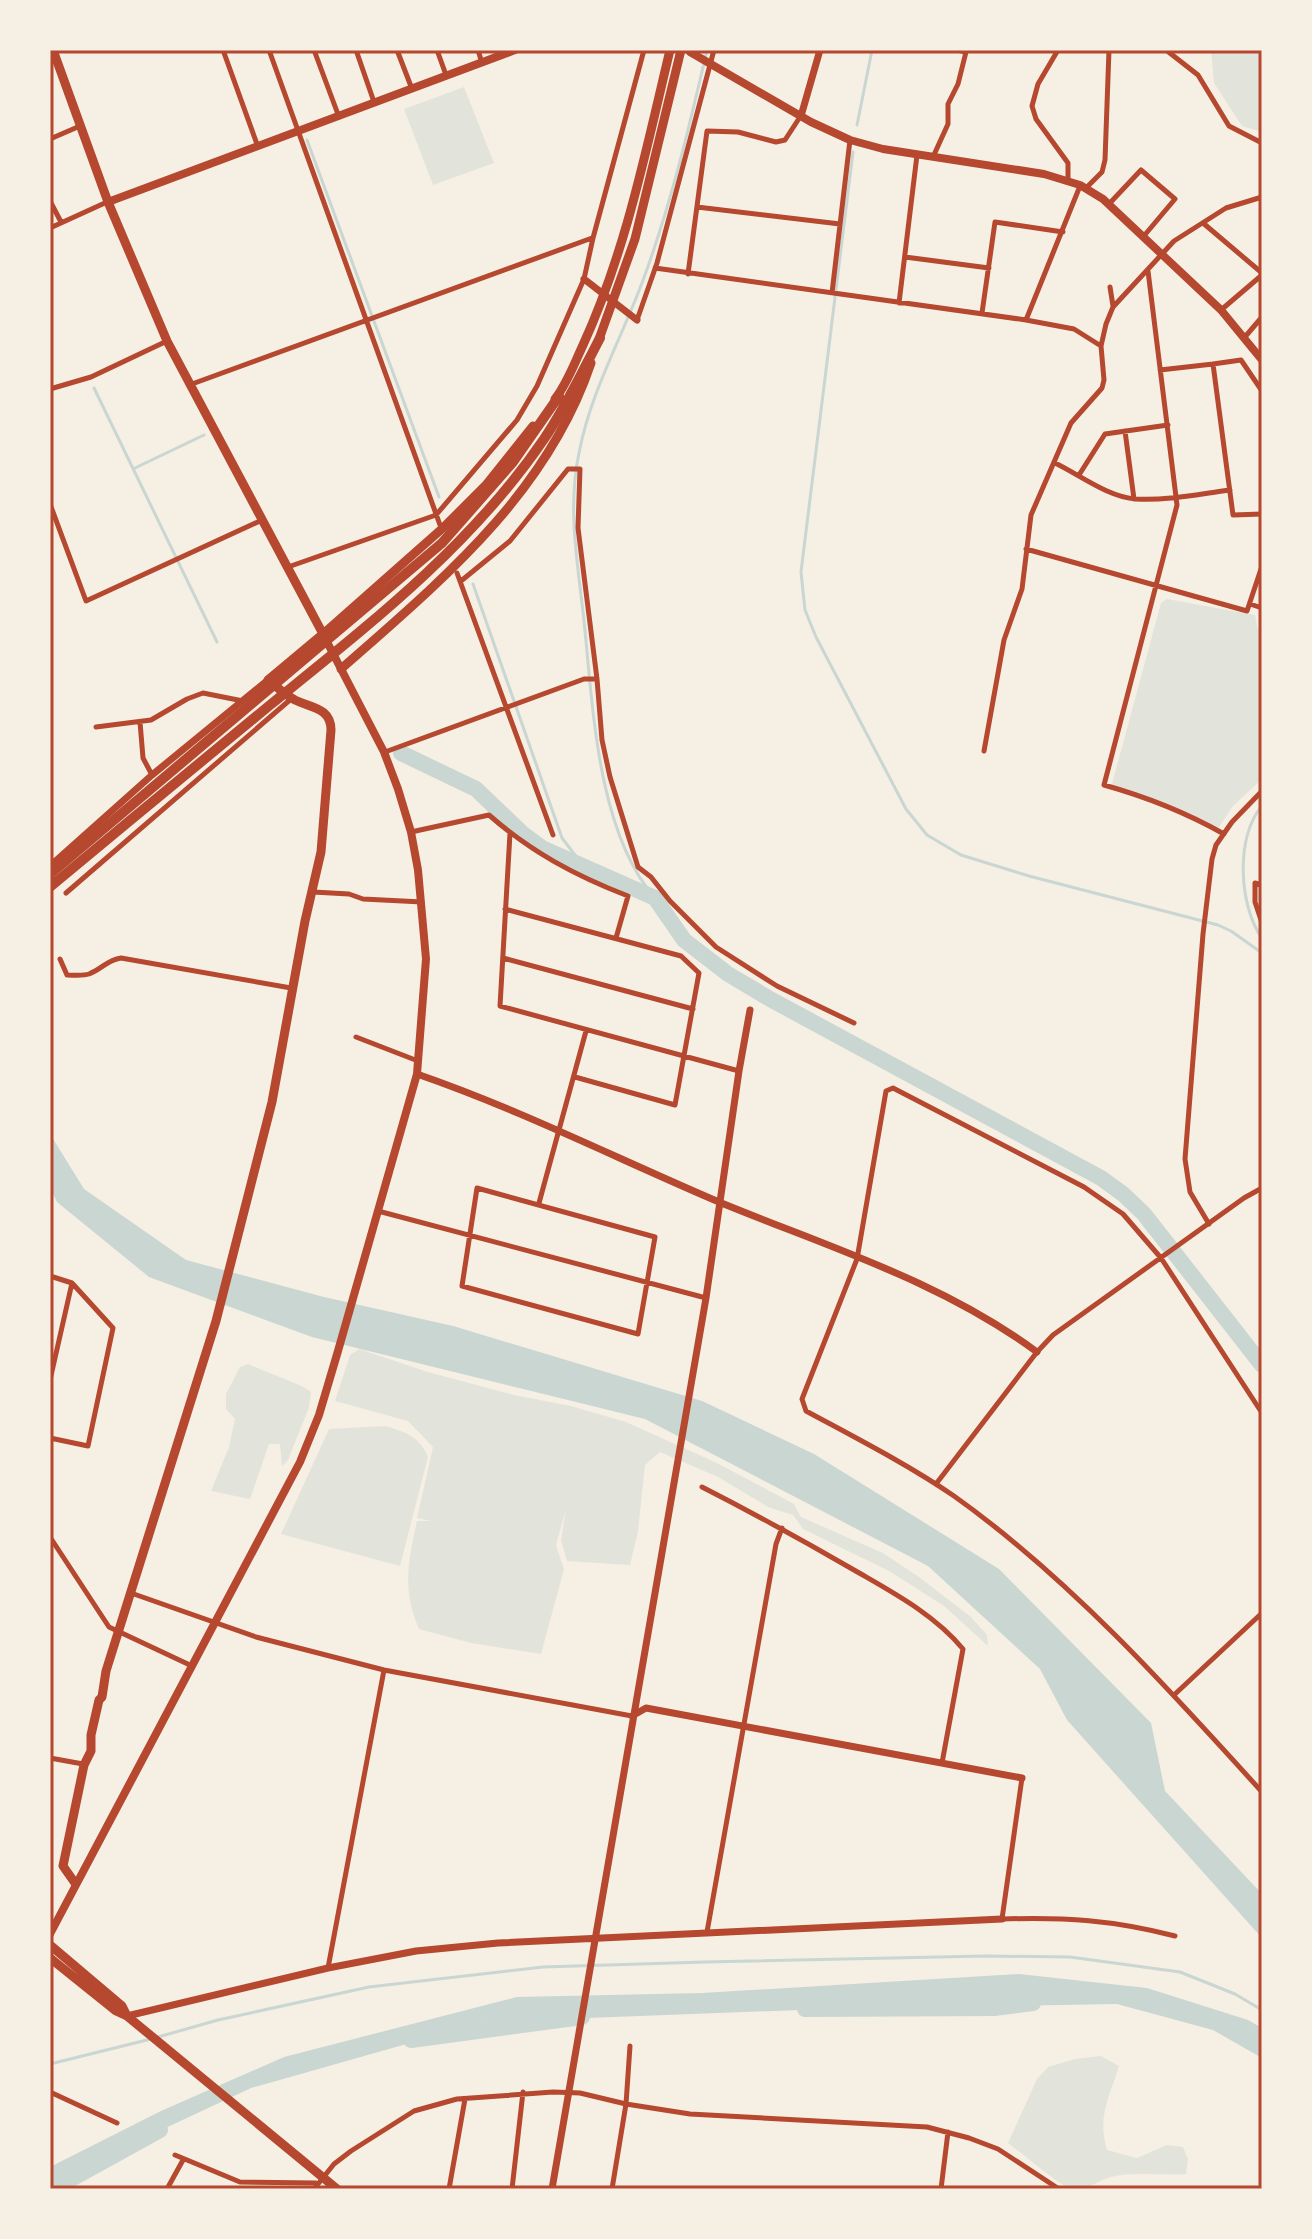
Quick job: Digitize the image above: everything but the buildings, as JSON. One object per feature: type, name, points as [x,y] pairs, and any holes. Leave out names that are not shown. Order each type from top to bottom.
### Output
[{"type":"highway","points":[[50,887],[433,569],[498,499],[559,415],[600,338]]},
{"type":"highway","points":[[50,874],[411,571],[467,517],[513,462],[559,396]]},
{"type":"main road","points":[[50,1934],[300,1462],[319,1415],[417,1074],[426,959],[422,902],[411,832],[384,752],[167,341],[108,202],[53,50]]},
{"type":"main road","points":[[108,202],[515,50]]},
{"type":"main road","points":[[341,669],[476,547],[525,488],[578,399],[606,322],[670,50]]},
{"type":"main road","points":[[75,1883],[63,1866],[84,1765],[91,1751],[91,1735],[117,1632],[216,1321],[237,1244],[272,1102],[323,831],[331,723],[325,712],[291,699],[268,680],[444,527],[486,485],[559,396],[635,239],[685,51],[850,140],[917,155],[1044,174],[1083,187],[1109,204],[1221,310],[1262,360]]},
{"type":"main road","points":[[50,1945],[122,2006],[127,2016]]},
{"type":"main road","points":[[50,1958],[116,2011],[127,2016],[251,2118],[318,2183],[337,2189]]},
{"type":"street","points":[[223,50],[258,147]]},
{"type":"street","points":[[269,50],[440,525]]},
{"type":"street","points":[[314,50],[339,117]]},
{"type":"street","points":[[356,50],[374,103]]},
{"type":"street","points":[[397,50],[412,89]]},
{"type":"street","points":[[437,50],[447,77]]},
{"type":"street","points":[[478,50],[482,63]]},
{"type":"street","points":[[288,567],[436,515],[528,403],[584,279],[644,50]]},
{"type":"street","points":[[584,279],[637,320],[655,268],[714,50]]},
{"type":"street","points":[[688,274],[707,131],[738,132],[776,142],[785,140],[801,116],[820,50]]},
{"type":"street","points":[[933,157],[948,124],[948,104],[958,84],[966,52],[957,50]]},
{"type":"street","points":[[1058,50],[1038,84],[1032,106],[1036,119],[1068,163],[1068,181]]},
{"type":"street","points":[[1026,320],[1083,187],[1102,172],[1109,50]]},
{"type":"street","points":[[1166,50],[1198,75],[1229,126],[1262,143]]},
{"type":"street","points":[[50,139],[80,126]]},
{"type":"street","points":[[832,293],[850,140]]},
{"type":"street","points":[[899,303],[917,155]]},
{"type":"street","points":[[1109,204],[1141,170],[1175,199],[1143,237]]},
{"type":"street","points":[[984,751],[1004,640],[1022,589],[1031,515],[1071,423],[1102,388],[1101,346],[1113,307],[1174,241],[1226,208],[1262,197]]},
{"type":"street","points":[[50,201],[61,222]]},
{"type":"street","points":[[50,228],[108,202]]},
{"type":"street","points":[[697,207],[840,224]]},
{"type":"street","points":[[982,313],[995,222],[1063,232]]},
{"type":"street","points":[[1203,223],[1262,274],[1221,310]]},
{"type":"street","points":[[189,384],[194,385],[593,238]]},
{"type":"street","points":[[905,257],[989,268]]},
{"type":"street","points":[[655,268],[1026,320],[1074,329],[1101,346]]},
{"type":"street","points":[[1148,270],[1177,497],[1104,785],[1151,798],[1224,834]]},
{"type":"street","points":[[1110,287],[1113,307]]},
{"type":"street","points":[[1243,339],[1262,317]]},
{"type":"street","points":[[50,389],[91,377],[167,341]]},
{"type":"street","points":[[1160,370],[1241,360],[1262,391]]},
{"type":"street","points":[[1213,364],[1233,515],[1262,514]]},
{"type":"street","points":[[1079,475],[1105,434],[1168,425]]},
{"type":"street","points":[[1125,431],[1134,499]]},
{"type":"street","points":[[1055,463],[1112,492],[1134,499],[1230,490]]},
{"type":"street","points":[[461,581],[510,541],[568,469],[580,469],[578,528],[602,740],[638,867],[716,947],[777,986],[854,1023]]},
{"type":"street","points":[[50,504],[86,601],[263,519]]},
{"type":"street","points":[[1026,549],[1247,611],[1262,566]]},
{"type":"street","points":[[457,573],[553,835]]},
{"type":"street","points":[[1250,604],[1262,608]]},
{"type":"street","points":[[384,752],[584,679],[597,679]]},
{"type":"street","points":[[50,866],[152,775],[268,680]]},
{"type":"street","points":[[96,727],[151,720],[203,693],[243,701]]},
{"type":"street","points":[[66,893],[291,699]]},
{"type":"street","points":[[140,722],[143,758],[152,775]]},
{"type":"street","points":[[1209,1224],[1194,1202],[1186,1171],[1203,929],[1212,859],[1232,822],[1262,791]]},
{"type":"street","points":[[411,832],[489,815],[549,860],[628,896],[616,938]]},
{"type":"street","points":[[510,833],[500,1006],[739,1071]]},
{"type":"street","points":[[1262,885],[1255,883],[1255,902],[1262,923]]},
{"type":"street","points":[[312,892],[422,902]]},
{"type":"street","points":[[505,909],[681,956],[699,973],[675,1105],[575,1077]]},
{"type":"street","points":[[60,959],[67,975],[85,975],[110,960],[121,958],[292,988]]},
{"type":"street","points":[[503,958],[693,1009]]},
{"type":"street","points":[[552,2189],[706,1298],[750,1010]]},
{"type":"street","points":[[539,1203],[586,1031]]},
{"type":"street","points":[[356,1037],[419,1062]]},
{"type":"street","points":[[417,1074],[561,1131],[719,1202],[857,1256],[961,1303],[1037,1352]]},
{"type":"street","points":[[1262,1413],[1161,1258],[1123,1214],[1105,1200],[893,1088],[886,1091],[857,1256],[802,1399],[806,1411],[936,1484],[996,1529],[1053,1578],[1174,1695],[1262,1792]]},
{"type":"street","points":[[477,1188],[539,1203],[655,1237],[638,1334],[462,1286],[477,1188]]},
{"type":"street","points":[[936,1484],[1037,1352],[1076,1316],[1262,1188]]},
{"type":"street","points":[[377,1211],[706,1298]]},
{"type":"street","points":[[50,1276],[72,1283],[113,1328],[88,1446],[50,1438]]},
{"type":"street","points":[[50,1380],[72,1283]]},
{"type":"street","points":[[702,1487],[782,1528],[907,1601],[952,1636],[963,1649],[942,1763]]},
{"type":"street","points":[[707,1932],[776,1544],[782,1528]]},
{"type":"street","points":[[50,1537],[109,1627],[192,1666]]},
{"type":"street","points":[[130,1592],[256,1637],[384,1670],[632,1716],[646,1708],[1022,1778],[1002,1919]]},
{"type":"street","points":[[1174,1695],[1262,1613]]},
{"type":"street","points":[[328,1968],[384,1670]]},
{"type":"street","points":[[50,1758],[84,1765]]},
{"type":"street","points":[[127,2016],[328,1968],[416,1951],[498,1943],[1002,1919],[1084,1918],[1175,1936]]},
{"type":"street","points":[[612,2189],[626,2104],[630,2046]]},
{"type":"street","points":[[50,2092],[117,2123]]},
{"type":"street","points":[[512,2189],[523,2092]]},
{"type":"street","points":[[175,2155],[240,2182],[318,2183],[351,2151],[414,2111],[465,2099],[523,2092],[580,2093],[690,2114],[903,2124],[948,2132],[998,2149],[1059,2189]]},
{"type":"street","points":[[449,2189],[465,2099]]},
{"type":"street","points":[[941,2189],[948,2132]]},
{"type":"street","points":[[167,2189],[183,2160]]},
{"type":"shaded area","points":[[1211,50],[1262,50],[1262,132],[1242,126],[1214,83]]},
{"type":"shaded area","points":[[464,87],[494,163],[433,185],[404,109]]},
{"type":"shaded area","points":[[1167,599],[1255,615],[1258,630],[1262,632],[1262,779],[1233,806],[1217,830],[1158,804],[1114,790],[1112,784],[1161,603]]},
{"type":"shaded area","points":[[50,1134],[84,1189],[186,1260],[324,1297],[453,1326],[702,1401],[814,1454],[999,1569],[1151,1723],[1165,1791],[1262,1894],[1262,1938],[1067,1720],[1040,1669],[928,1566],[645,1419],[312,1337],[149,1277],[57,1202],[50,1187]]},
{"type":"shaded area","points":[[359,1349],[428,1372],[626,1422],[717,1463],[794,1504],[801,1517],[883,1553],[919,1577],[971,1617],[987,1635],[988,1646],[944,1606],[889,1571],[803,1529],[793,1515],[768,1507],[718,1477],[660,1452],[645,1465],[638,1531],[630,1565],[567,1561],[561,1540],[566,1509],[556,1545],[564,1569],[541,1654],[471,1643],[419,1629],[410,1601],[409,1563],[417,1521],[431,1521],[417,1518],[433,1447],[408,1421],[335,1401],[350,1355]]},
{"type":"shaded area","points":[[248,1364],[311,1392],[309,1407],[288,1460],[282,1466],[280,1444],[269,1444],[250,1499],[211,1491],[229,1447],[235,1419],[226,1409],[226,1394],[240,1367]]},
{"type":"shaded area","points":[[386,1426],[412,1436],[428,1457],[400,1566],[281,1534],[329,1429]]},
{"type":"shaded area","points":[[1019,1974],[1147,1988],[1248,2020],[1262,2028],[1262,2058],[1213,2030],[1117,2004],[825,2009],[484,2022],[251,2088],[50,2182],[50,2167],[161,2111],[284,2057],[517,1997],[702,1993]]},
{"type":"shaded area","points":[[1101,2056],[1119,2066],[1104,2117],[1107,2150],[1137,2158],[1167,2145],[1183,2147],[1188,2159],[1186,2174],[1120,2175],[1074,2189],[1056,2180],[1008,2143],[1037,2079],[1048,2067]]},
{"type":"waterway","points":[[655,898],[636,871],[621,839],[601,767],[577,558],[574,495],[584,431],[661,226],[707,50]]},
{"type":"waterway","points":[[857,125],[872,50]]},
{"type":"waterway","points":[[307,140],[439,497]]},
{"type":"waterway","points":[[853,152],[801,572],[805,610],[816,637],[906,809],[927,835],[961,855],[1218,925],[1262,953]]},
{"type":"waterway","points":[[94,388],[217,642]]},
{"type":"waterway","points":[[135,468],[204,435]]},
{"type":"waterway","points":[[473,584],[562,838],[585,868]]},
{"type":"waterway","points":[[401,753],[476,789],[542,848],[655,898],[684,940],[728,974],[1101,1178],[1144,1214],[1262,1365]]},
{"type":"waterway","points":[[1262,806],[1247,835],[1243,872],[1248,909],[1262,938]]},
{"type":"waterway","points":[[158,2037],[218,2020],[369,1987],[543,1967],[705,1962],[1070,1957],[1180,1972],[1235,1994],[1262,2010]]},
{"type":"waterway","points":[[805,2009],[994,2008],[1033,2003]]},
{"type":"waterway","points":[[411,2040],[582,2017]]},
{"type":"waterway","points":[[50,2064],[151,2039]]},
{"type":"waterway","points":[[53,2189],[160,2130]]}]
